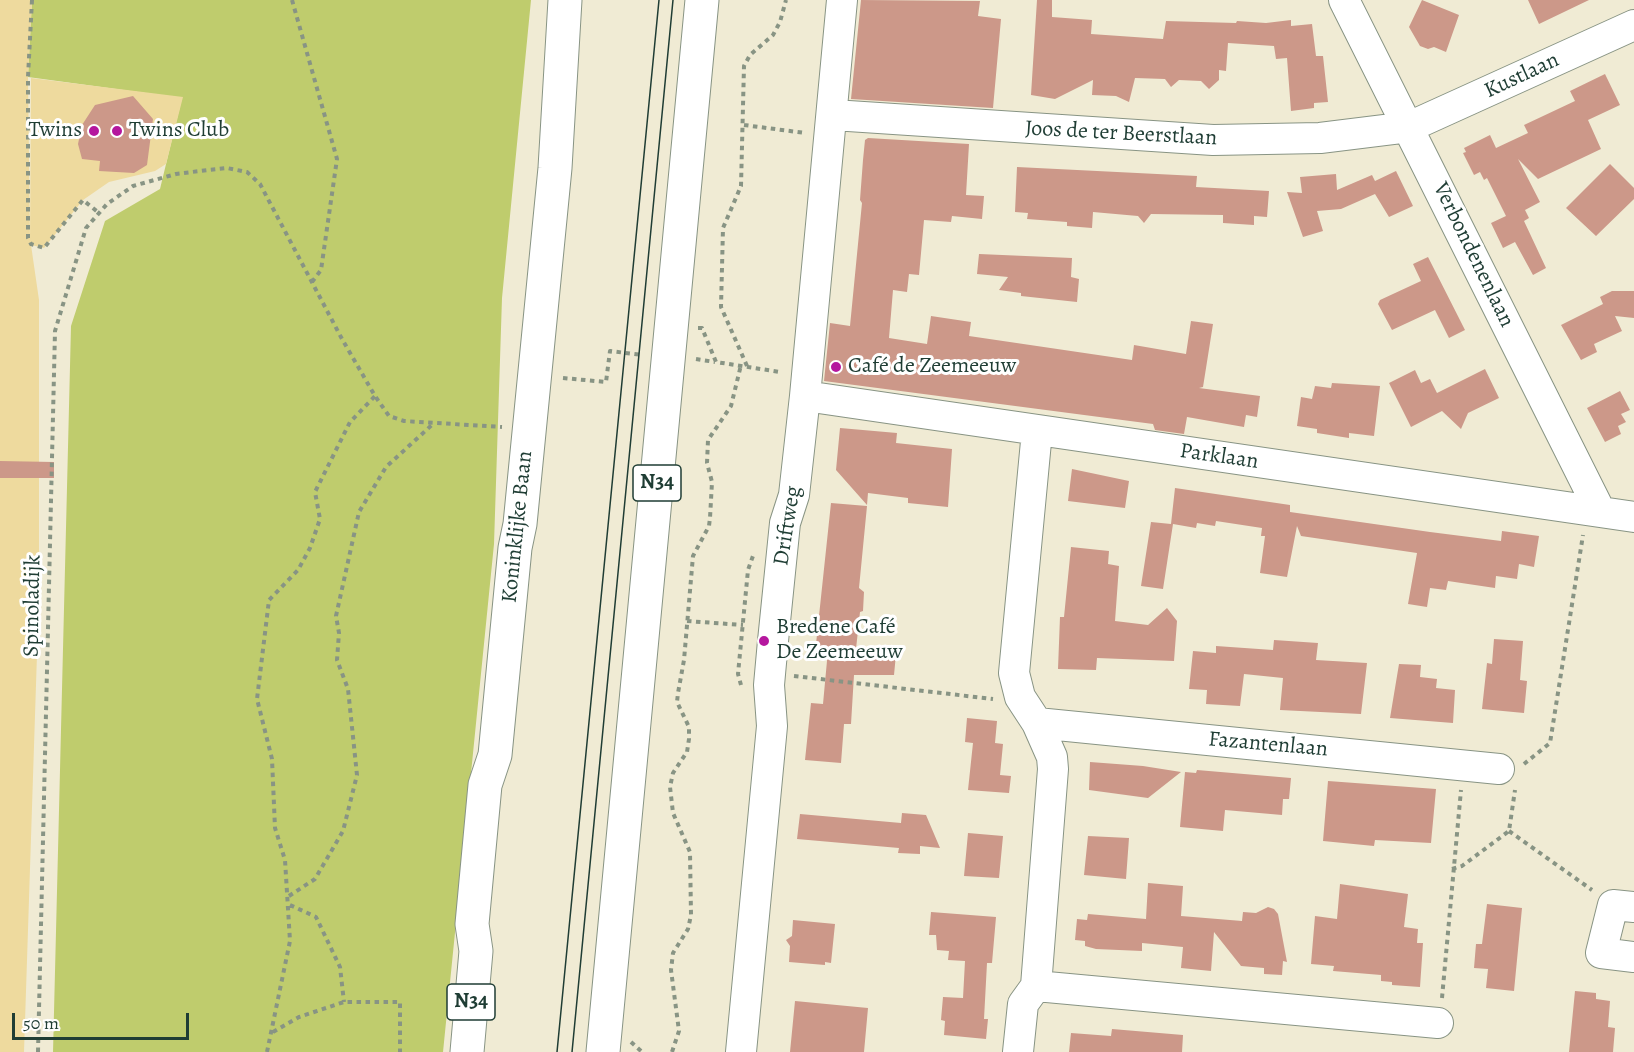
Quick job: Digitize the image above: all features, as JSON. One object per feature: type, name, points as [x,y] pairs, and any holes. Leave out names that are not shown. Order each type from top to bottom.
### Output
[{"type":"main road","name":"Koninklijke Baan","points":[[467,1052],[476,951],[472,924],[485,785],[495,755],[555,168],[565,0]]},
{"type":"main road","name":"N34","points":[[603,1052],[702,0]]},
{"type":"street","name":"Driftweg","points":[[741,1052],[772,726],[770,674],[785,523],[794,495],[805,396],[842,0]]},
{"type":"street","name":"Verbondenenlaan","points":[[1344,0],[1409,127],[1594,510]]},
{"type":"street","name":"Kustlaan","points":[[1409,127],[1634,25]]},
{"type":"street","name":"Joos de ter Beerstlaan","points":[[833,115],[1213,140],[1320,138],[1409,127]]},
{"type":"street","name":"Parklaan","points":[[805,396],[1634,517]]},
{"type":"street","points":[[1018,1052],[1023,1004],[1036,986],[1053,769],[1052,757],[1037,723],[1020,697],[1014,673],[1037,431]]},
{"type":"street","name":"Fazantenlaan","points":[[1037,723],[1463,763],[1511,774]]},
{"type":"street","points":[[1623,906],[1601,953],[1634,957]]},
{"type":"street","points":[[1036,986],[1438,1023]]},
{"type":"path","points":[[33,0],[28,89],[28,238],[31,244],[44,248],[84,200],[99,213]]},
{"type":"path","points":[[292,0],[337,159],[321,270],[312,282],[375,396],[389,416],[404,422],[504,427]]},
{"type":"path","points":[[748,366],[721,308],[723,228],[741,186],[744,66],[750,55],[773,35],[780,22],[786,0]]},
{"type":"path","points":[[744,125],[805,133]]},
{"type":"path","name":"Spinoladijk","points":[[38,1052],[55,331],[86,228],[99,213],[133,186],[176,174],[208,170],[227,168],[247,172],[260,184],[312,282]]},
{"type":"path","points":[[671,325],[702,328],[716,362],[782,373]]},
{"type":"path","points":[[534,375],[606,382],[610,351],[646,355]]},
{"type":"path","points":[[672,1052],[679,1031],[671,970],[673,953],[688,929],[691,915],[690,852],[673,813],[670,787],[673,773],[687,752],[689,739],[689,727],[677,702],[693,556],[709,526],[710,518],[712,482],[707,463],[708,441],[731,406],[741,365]]},
{"type":"path","points":[[267,1052],[273,1033],[279,985],[290,941],[290,905],[285,860],[275,828],[272,759],[257,699],[269,600],[298,570],[310,548],[320,519],[315,492],[350,422],[375,396]]},
{"type":"path","points":[[289,896],[315,879],[343,831],[357,775],[348,689],[338,660],[339,633],[336,616],[359,512],[386,467],[435,423]]},
{"type":"path","points":[[1509,831],[1511,774],[1550,743],[1594,510]]},
{"type":"path","points":[[687,621],[743,625]]},
{"type":"path","points":[[770,674],[1004,700],[1020,697]]},
{"type":"path","points":[[1438,1023],[1463,763]]},
{"type":"path","points":[[1452,869],[1462,866],[1509,831]]},
{"type":"path","points":[[1509,831],[1623,906]]},
{"type":"path","points":[[290,905],[316,918],[340,967],[344,1002]]},
{"type":"path","points":[[273,1033],[298,1017],[344,1002],[400,1002],[400,1052]]},
{"type":"green space","points":[[32,0],[531,0],[502,298],[494,544],[443,1052],[53,1052],[71,326],[105,221],[160,189],[182,98],[28,77]]},
{"type":"sand","points":[[0,0],[32,0],[28,77],[30,242],[31,78],[183,97],[166,164],[155,171],[109,182],[83,200],[44,248],[31,245],[39,300],[39,593],[24,1052],[0,1052]]},
{"type":"building","points":[[861,0],[980,1],[978,16],[1001,19],[993,108],[851,99]]},
{"type":"building","points":[[1037,0],[1052,0],[1052,17],[1092,20],[1091,34],[1163,39],[1166,21],[1266,23],[1291,20],[1291,26],[1312,24],[1316,56],[1323,56],[1328,102],[1314,103],[1314,108],[1291,111],[1287,58],[1276,59],[1274,46],[1228,43],[1226,71],[1219,70],[1219,80],[1209,89],[1201,81],[1179,80],[1171,87],[1165,79],[1135,78],[1129,102],[1116,96],[1092,95],[1093,80],[1055,99],[1031,95]]},
{"type":"building","points":[[1422,0],[1459,15],[1446,52],[1434,47],[1428,49],[1420,46],[1409,27]]},
{"type":"building","points":[[1528,0],[1589,0],[1539,24]]},
{"type":"building","points":[[1605,74],[1620,105],[1588,120],[1601,149],[1538,179],[1518,159],[1540,202],[1525,210],[1529,218],[1524,221],[1546,268],[1533,275],[1515,242],[1503,248],[1491,223],[1506,216],[1487,178],[1484,180],[1480,172],[1474,175],[1463,153],[1466,152],[1464,148],[1490,135],[1496,148],[1528,133],[1524,125],[1575,101],[1570,91]]},
{"type":"building","name":"Twins Club","points":[[133,96],[153,119],[147,165],[134,173],[99,171],[100,161],[82,159],[78,144],[82,125],[95,105]]},
{"type":"building","points":[[868,138],[969,144],[966,195],[984,196],[982,219],[952,216],[951,222],[924,220],[919,275],[909,274],[907,292],[893,290],[889,338],[927,344],[931,316],[971,322],[969,336],[1132,360],[1134,345],[1186,354],[1191,321],[1213,324],[1203,387],[1199,388],[1260,396],[1257,417],[1246,415],[1244,427],[1187,417],[1184,434],[1155,430],[1153,424],[824,381],[830,323],[850,326],[862,203],[860,200],[863,160],[865,140]]},
{"type":"building","points":[[1610,164],[1634,188],[1634,199],[1596,236],[1566,208]]},
{"type":"building","points":[[1017,167],[1197,176],[1196,187],[1269,191],[1267,217],[1254,216],[1254,225],[1223,223],[1223,215],[1151,214],[1144,223],[1138,216],[1093,212],[1092,228],[1067,226],[1067,222],[1027,219],[1028,213],[1015,212]]},
{"type":"building","points":[[1396,171],[1413,206],[1389,217],[1375,194],[1341,209],[1317,211],[1323,231],[1303,237],[1287,192],[1302,193],[1300,177],[1336,174],[1337,190],[1372,175],[1375,181]]},
{"type":"building","points":[[979,254],[1072,258],[1071,277],[1079,279],[1077,302],[1021,296],[1021,293],[999,290],[1008,277],[977,274]]},
{"type":"building","points":[[1428,257],[1465,330],[1449,338],[1435,310],[1392,330],[1378,304],[1380,300],[1421,281],[1413,264]]},
{"type":"building","points":[[1612,291],[1634,291],[1634,318],[1615,316],[1622,331],[1594,344],[1597,352],[1581,360],[1561,325],[1603,304],[1600,297]]},
{"type":"building","points":[[1485,369],[1499,398],[1468,413],[1461,429],[1442,411],[1411,427],[1389,383],[1415,370],[1421,383],[1430,379],[1437,393]]},
{"type":"building","points":[[1332,383],[1380,386],[1374,436],[1349,433],[1349,438],[1317,433],[1317,429],[1297,426],[1301,397],[1312,399],[1315,386],[1331,388]]},
{"type":"building","points":[[1620,391],[1630,410],[1621,414],[1626,422],[1618,426],[1621,434],[1605,442],[1587,408]]},
{"type":"building","points":[[840,428],[897,433],[896,443],[952,449],[948,507],[908,503],[908,498],[868,493],[867,505],[836,470]]},
{"type":"building","points":[[0,461],[54,462],[54,478],[0,478]]},
{"type":"building","points":[[1072,469],[1129,481],[1125,508],[1068,501]]},
{"type":"building","points":[[1175,488],[1290,505],[1290,512],[1430,532],[1501,541],[1502,531],[1539,536],[1534,567],[1519,564],[1517,579],[1496,576],[1495,588],[1448,581],[1446,590],[1430,588],[1427,607],[1408,604],[1417,553],[1301,536],[1297,526],[1287,577],[1260,573],[1265,536],[1261,536],[1262,528],[1216,521],[1215,526],[1197,523],[1196,528],[1173,524],[1163,589],[1141,586],[1151,522],[1171,524]]},
{"type":"building","points":[[831,503],[867,506],[859,588],[864,592],[863,611],[860,612],[856,649],[896,654],[894,675],[854,675],[851,724],[844,724],[841,763],[805,760],[811,703],[823,704],[828,650],[818,649],[816,644]]},
{"type":"building","points":[[1071,547],[1109,551],[1108,564],[1119,566],[1115,621],[1148,625],[1167,608],[1177,621],[1174,661],[1097,658],[1096,670],[1058,669],[1060,617],[1064,617]]},
{"type":"building","points":[[1494,639],[1523,641],[1520,680],[1527,681],[1524,713],[1482,709],[1487,663],[1492,664]]},
{"type":"building","points":[[1274,640],[1318,643],[1316,660],[1367,663],[1361,714],[1280,710],[1283,678],[1244,674],[1240,706],[1206,704],[1207,690],[1189,689],[1193,651],[1216,653],[1216,646],[1273,650]]},
{"type":"building","points":[[1399,664],[1421,665],[1420,677],[1437,679],[1436,688],[1455,690],[1453,723],[1390,718]]},
{"type":"building","points":[[967,718],[997,721],[995,743],[1003,744],[1000,775],[1011,776],[1009,793],[968,790],[973,743],[965,742]]},
{"type":"building","points":[[1090,762],[1143,766],[1181,772],[1148,798],[1089,790]]},
{"type":"building","points":[[1197,770],[1291,778],[1289,799],[1283,799],[1282,815],[1225,810],[1223,831],[1180,827],[1185,772],[1196,773]]},
{"type":"building","points":[[1328,781],[1436,789],[1431,843],[1375,840],[1374,846],[1323,841]]},
{"type":"building","points":[[902,813],[926,815],[940,848],[920,846],[920,854],[898,853],[899,848],[797,839],[800,814],[901,823]]},
{"type":"building","points":[[968,833],[1003,836],[999,878],[964,876]]},
{"type":"building","points":[[1088,836],[1129,838],[1126,879],[1084,875]]},
{"type":"building","points":[[1148,883],[1183,886],[1181,916],[1242,921],[1243,912],[1256,913],[1268,907],[1274,909],[1278,914],[1287,962],[1283,961],[1282,975],[1264,974],[1264,968],[1241,966],[1214,932],[1211,971],[1181,968],[1183,947],[1142,943],[1142,951],[1096,949],[1085,946],[1085,941],[1075,940],[1077,919],[1087,920],[1088,914],[1146,919]]},
{"type":"building","points":[[1340,884],[1408,894],[1404,927],[1418,929],[1417,943],[1423,943],[1420,987],[1392,985],[1392,982],[1381,981],[1381,975],[1333,971],[1334,966],[1311,964],[1315,916],[1337,919]]},
{"type":"building","points":[[1487,904],[1522,908],[1514,991],[1486,988],[1488,969],[1474,968],[1476,944],[1482,944]]},
{"type":"building","points":[[931,912],[996,917],[992,963],[987,963],[984,1019],[988,1019],[986,1039],[944,1035],[945,1021],[941,1020],[943,997],[963,998],[965,961],[948,960],[949,951],[937,950],[936,935],[929,935]]},
{"type":"building","points":[[793,920],[835,924],[831,963],[825,962],[825,965],[789,962],[790,946],[786,940],[792,936]]},
{"type":"building","points":[[1575,991],[1596,993],[1596,999],[1610,1001],[1608,1027],[1615,1028],[1613,1052],[1569,1052]]},
{"type":"building","points":[[795,1001],[868,1008],[864,1052],[790,1052]]},
{"type":"building","points":[[1112,1029],[1183,1035],[1182,1052],[1069,1052],[1071,1033],[1111,1036]]},
{"type":"tram line","points":[[557,1052],[659,0]]},
{"type":"tram line","points":[[572,1052],[673,0]]},
{"type":"place","name":"Twins","points":[[94,131]]},
{"type":"place","name":"Twins Club","points":[[117,131]]},
{"type":"place","name":"Café de Zeemeeuw","points":[[836,367]]},
{"type":"place","name":"Bredene Café De Zeemeeuw","points":[[764,641]]}]
